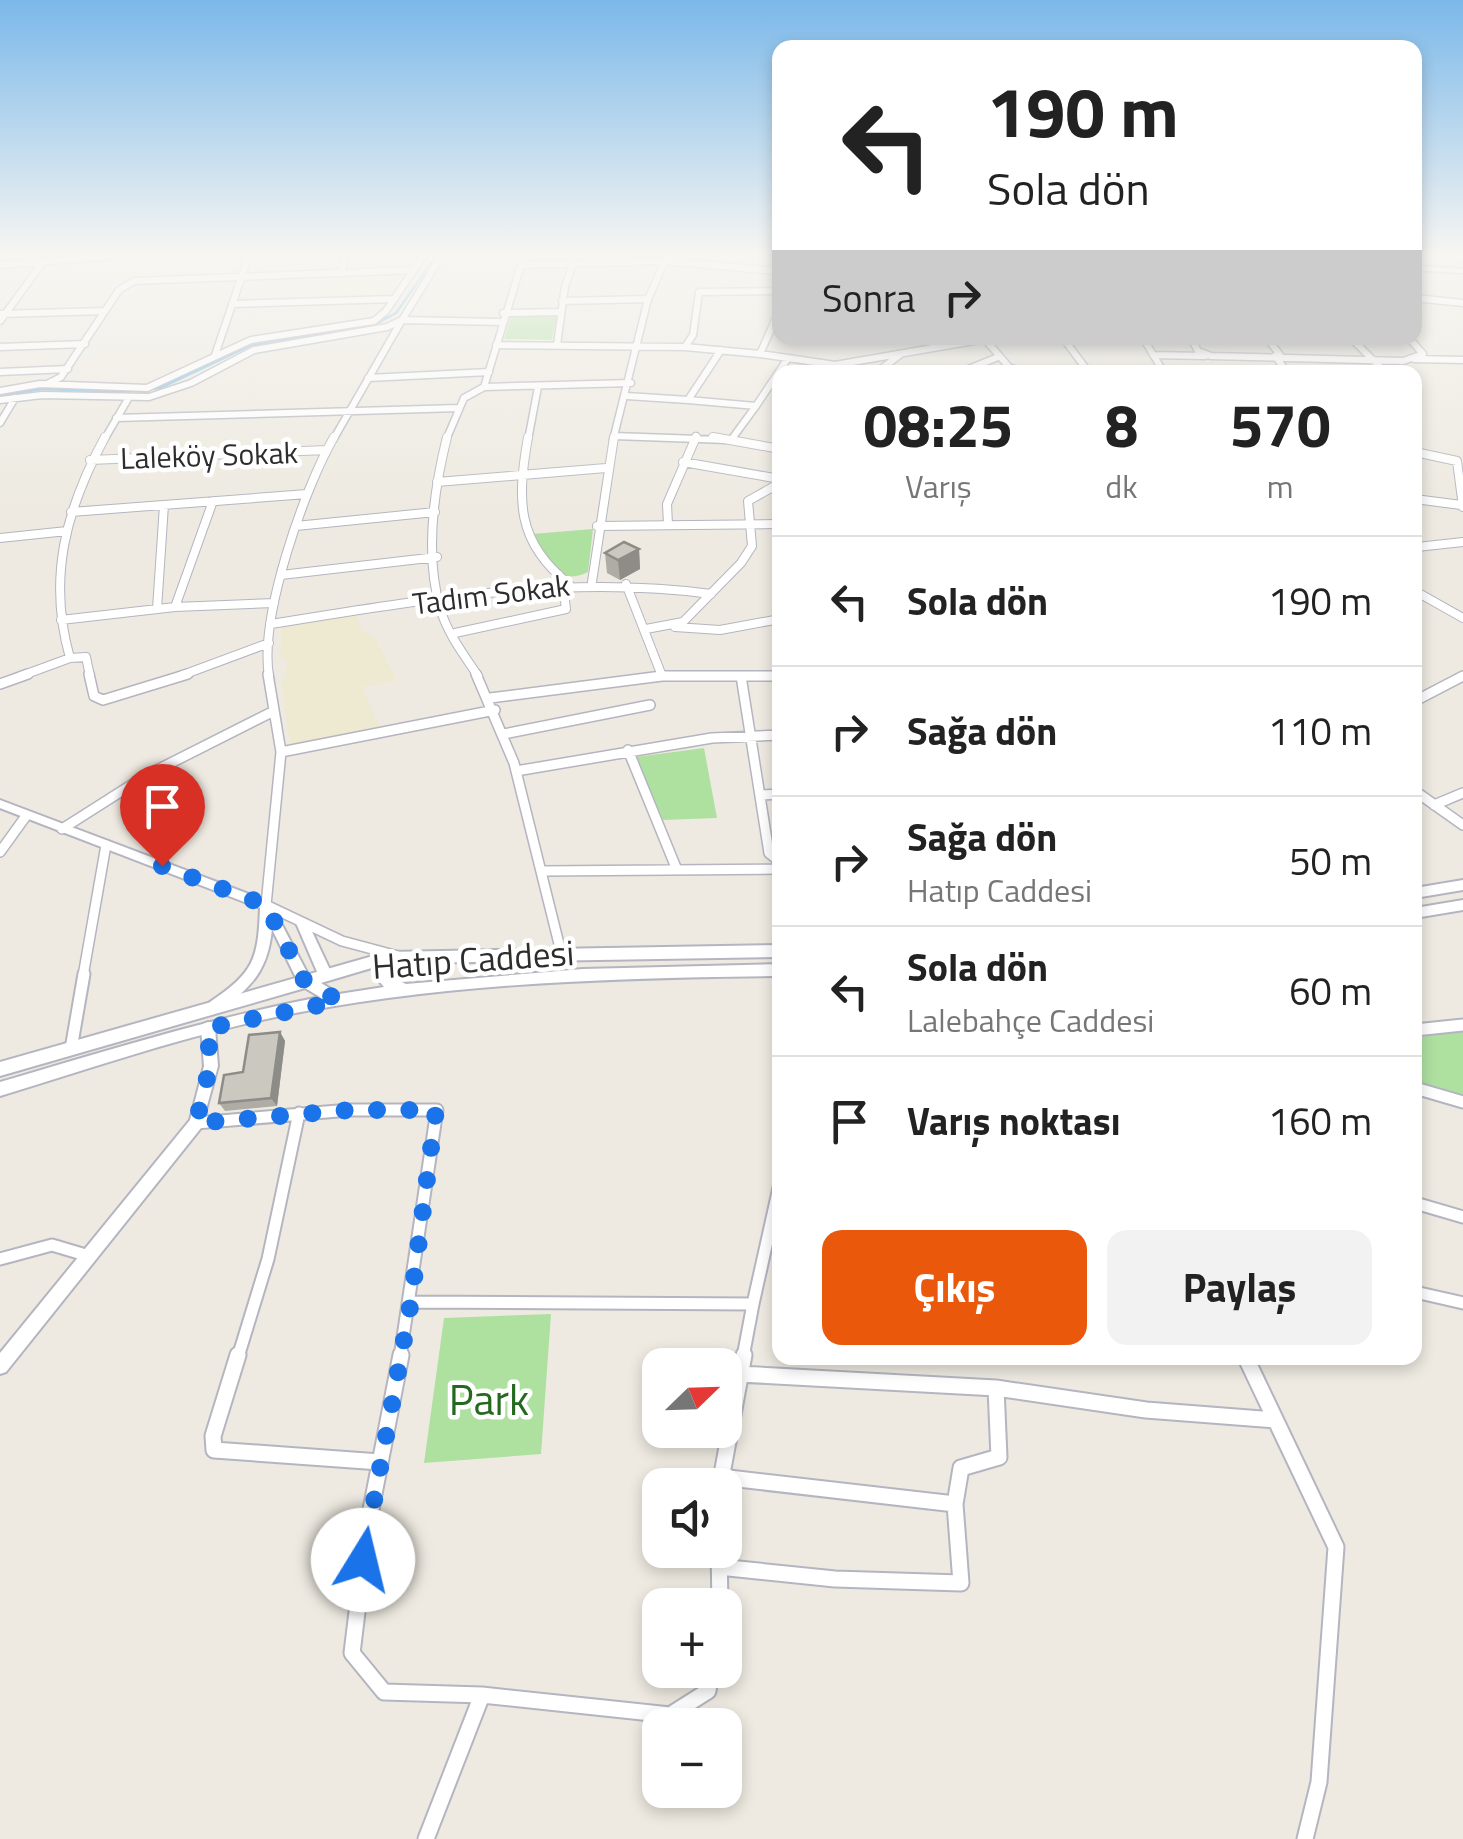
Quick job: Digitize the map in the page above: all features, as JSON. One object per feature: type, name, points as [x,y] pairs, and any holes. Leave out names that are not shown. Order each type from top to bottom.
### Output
[{"type":"main road","points":[[1422,891],[1463,885]]},
{"type":"main road","points":[[1422,912],[1463,905]]},
{"type":"main road","name":"Hatıp Caddesi","points":[[0,1069],[325,974],[409,956],[772,951]]},
{"type":"main road","points":[[409,956],[387,970],[386,981],[395,988],[412,990]]},
{"type":"main road","name":"Hatıp Caddesi","points":[[0,1089],[208,1028],[339,1001],[572,972],[772,970]]},
{"type":"main road","points":[[304,980],[339,1001]]},
{"type":"street","points":[[46,384],[68,369],[89,338]]},
{"type":"street","points":[[214,356],[220,338]]},
{"type":"street","points":[[0,390],[46,384],[147,388],[251,340],[265,338]]},
{"type":"street","points":[[0,400],[128,399],[191,384],[254,350],[333,338]]},
{"type":"street","points":[[213,1007],[243,987],[258,969],[266,946],[266,905],[281,752],[269,643],[281,575],[307,494],[327,450],[392,338]]},
{"type":"street","points":[[484,387],[497,338]]},
{"type":"street","points":[[556,344],[557,338]]},
{"type":"street","points":[[592,582],[606,468],[641,338]]},
{"type":"street","points":[[685,347],[691,338]]},
{"type":"street","points":[[760,354],[767,338]]},
{"type":"street","points":[[0,347],[85,344]]},
{"type":"street","points":[[496,344],[640,344],[760,354],[829,365]]},
{"type":"street","points":[[841,365],[948,345]]},
{"type":"street","points":[[989,345],[1011,365]]},
{"type":"street","points":[[1147,345],[1159,365]]},
{"type":"street","points":[[1194,345],[1211,356]]},
{"type":"street","points":[[1271,345],[1283,365]]},
{"type":"street","points":[[1359,345],[1379,365]]},
{"type":"street","points":[[1408,360],[1423,354],[1415,345]]},
{"type":"street","points":[[688,400],[721,350]]},
{"type":"street","points":[[887,365],[902,354]]},
{"type":"street","points":[[1153,355],[1463,360]]},
{"type":"street","points":[[968,365],[998,357]]},
{"type":"street","points":[[784,365],[788,358]]},
{"type":"street","points":[[0,372],[68,369]]},
{"type":"street","points":[[368,378],[489,372]]},
{"type":"street","points":[[562,952],[504,734],[440,600],[434,512],[437,482],[463,399],[484,387],[630,383]]},
{"type":"street","points":[[455,633],[566,609],[566,584],[545,570],[525,534],[524,475],[538,387]]},
{"type":"street","points":[[731,440],[771,389]]},
{"type":"street","points":[[627,396],[756,406]]},
{"type":"street","points":[[0,423],[15,398]]},
{"type":"street","points":[[70,658],[61,620],[58,573],[71,512],[90,460],[128,399]]},
{"type":"street","points":[[116,418],[459,408]]},
{"type":"street","points":[[614,436],[696,436],[772,447]]},
{"type":"street","points":[[668,525],[667,504],[696,436]]},
{"type":"street","name":"Laleköy Sokak","points":[[90,460],[327,450]]},
{"type":"street","points":[[1422,454],[1457,461],[1462,506],[1422,500]]},
{"type":"street","points":[[683,462],[772,479]]},
{"type":"street","points":[[437,482],[606,468]]},
{"type":"street","points":[[669,627],[683,622],[712,594],[752,546],[748,501],[772,486]]},
{"type":"street","points":[[71,512],[307,494]]},
{"type":"street","points":[[175,607],[213,501]]},
{"type":"street","points":[[157,609],[164,505]]},
{"type":"street","points":[[296,526],[434,512]]},
{"type":"street","points":[[598,526],[772,524]]},
{"type":"street","points":[[0,538],[67,531]]},
{"type":"street","points":[[1422,546],[1463,542]]},
{"type":"street","points":[[281,575],[437,557]]},
{"type":"street","name":"Tadım Sokak","points":[[270,624],[592,582],[712,594]]},
{"type":"street","points":[[626,584],[662,676]]},
{"type":"street","points":[[1422,595],[1463,618]]},
{"type":"street","points":[[61,620],[175,607],[274,603]]},
{"type":"street","points":[[646,629],[720,630],[772,620]]},
{"type":"street","points":[[0,684],[70,658],[86,657],[94,696],[104,700],[228,661],[269,643]]},
{"type":"street","points":[[490,698],[662,676],[772,676]]},
{"type":"street","points":[[740,676],[772,856]]},
{"type":"street","points":[[1422,697],[1463,676]]},
{"type":"street","points":[[504,734],[650,705]]},
{"type":"street","points":[[281,752],[495,710]]},
{"type":"street","points":[[62,829],[146,775],[274,711]]},
{"type":"street","points":[[516,771],[628,750],[772,735]]},
{"type":"street","points":[[628,750],[677,870]]},
{"type":"street","points":[[1434,804],[1463,793]]},
{"type":"street","points":[[762,794],[772,794]]},
{"type":"street","points":[[1422,796],[1463,826]]},
{"type":"street","points":[[0,804],[266,905],[342,941],[409,956]]},
{"type":"street","points":[[0,852],[26,816]]},
{"type":"street","points":[[72,1049],[106,845]]},
{"type":"street","points":[[543,870],[772,866]]},
{"type":"street","points":[[266,905],[304,980]]},
{"type":"street","points":[[302,924],[325,974]]},
{"type":"street","points":[[1422,1029],[1463,1026]]},
{"type":"street","points":[[0,1366],[196,1123],[210,1066],[208,1028]]},
{"type":"street","points":[[1422,1090],[1463,1102]]},
{"type":"street","points":[[196,1123],[299,1113],[436,1110],[411,1302],[380,1462],[352,1653],[384,1692],[482,1695],[670,1714],[708,1692],[709,1688]]},
{"type":"street","points":[[299,1113],[268,1259],[213,1436],[214,1450],[380,1462]]},
{"type":"street","points":[[1422,1205],[1463,1217]]},
{"type":"street","points":[[742,1363],[772,1218]]},
{"type":"street","points":[[0,1259],[52,1246],[90,1256]]},
{"type":"street","points":[[1422,1294],[1463,1303]]},
{"type":"street","points":[[411,1302],[753,1304]]},
{"type":"street","points":[[1249,1365],[1336,1547],[1319,1782],[1306,1839]]},
{"type":"street","points":[[742,1374],[996,1388],[1146,1410],[1274,1420]]},
{"type":"street","points":[[742,1562],[835,1580],[961,1583],[955,1504],[961,1468],[999,1456],[996,1388]]},
{"type":"street","points":[[742,1483],[955,1504]]},
{"type":"street","points":[[426,1839],[482,1695]]},
{"type":"shaded area","points":[[357,615],[361,630],[375,637],[397,681],[362,687],[380,728],[290,745],[281,681],[286,676],[287,660],[280,657],[282,627]]},
{"type":"green space","points":[[504,338],[552,338],[552,340]]},
{"type":"green space","points":[[593,529],[588,572],[577,576],[559,574],[552,568],[532,534]]},
{"type":"green space","points":[[704,748],[717,818],[663,820],[636,757]]},
{"type":"green space","points":[[1463,1031],[1463,1097],[1422,1086],[1422,1037]]},
{"type":"green space","name":"Park","points":[[551,1314],[541,1454],[424,1463],[444,1318]]},
{"type":"building","points":[[624,542],[639,549],[618,560],[605,553]]},
{"type":"building","points":[[280,1032],[271,1098],[219,1103],[224,1075],[243,1072],[249,1035]]},
{"type":"waterway","points":[[0,395],[44,389],[116,392],[160,388],[249,346],[298,338]]},
{"type":"route","points":[[162,866],[266,905],[304,980],[339,1001],[208,1028],[210,1066],[196,1123],[350,1110],[436,1110],[411,1302],[363,1560]]}]
